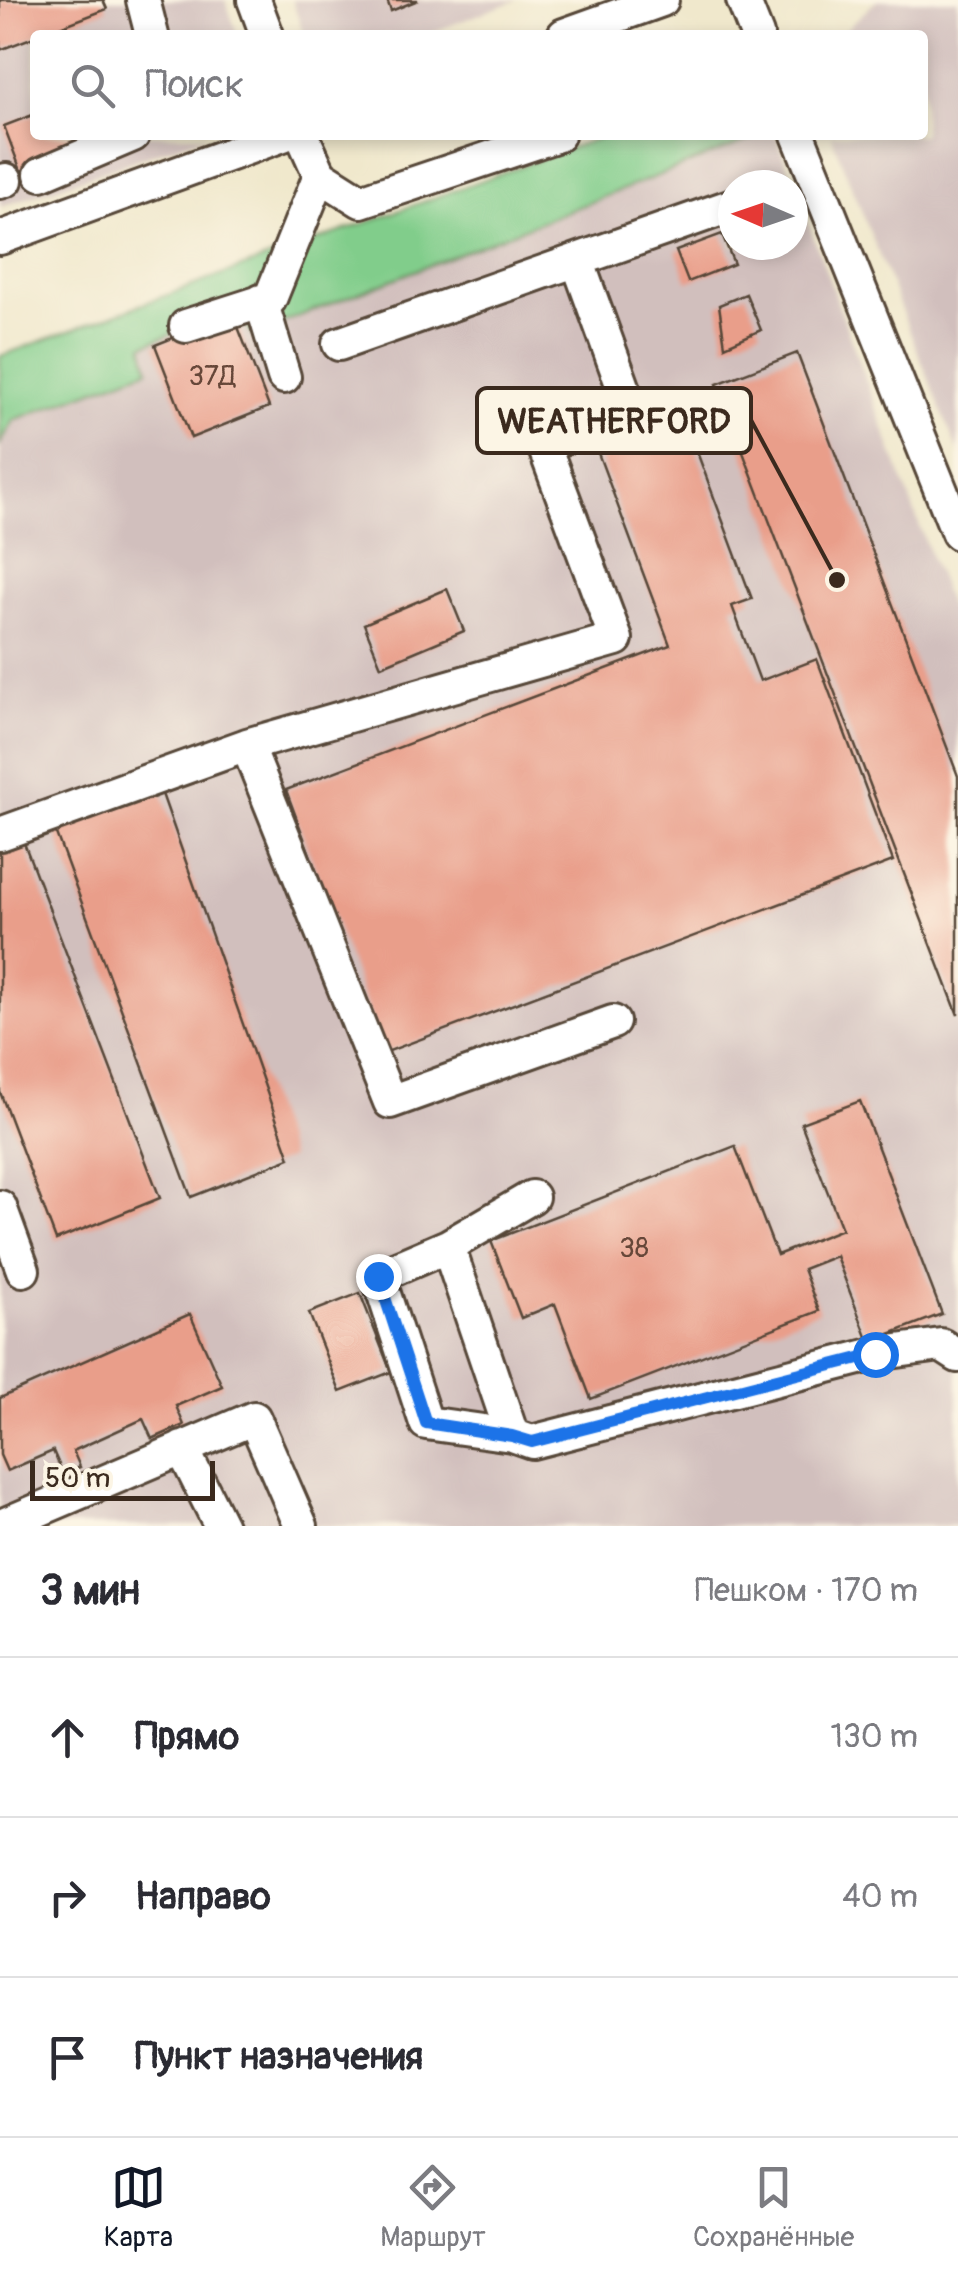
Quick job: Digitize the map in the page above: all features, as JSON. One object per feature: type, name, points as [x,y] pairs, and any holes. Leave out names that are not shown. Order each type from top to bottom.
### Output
[{"type":"street","points":[[143,0],[151,30]]},
{"type":"street","points":[[254,0],[264,30]]},
{"type":"street","points":[[578,30],[662,0]]},
{"type":"street","points":[[743,0],[756,30]]},
{"type":"street","points":[[41,174],[122,140]]},
{"type":"street","points":[[0,238],[270,140]]},
{"type":"street","points":[[304,140],[320,175],[360,201],[543,140]]},
{"type":"street","points":[[798,140],[801,170]]},
{"type":"street","points":[[186,326],[270,298],[320,175]]},
{"type":"street","points":[[808,194],[958,533]]},
{"type":"street","points":[[339,344],[718,210]]},
{"type":"street","points":[[0,834],[247,745],[616,639],[544,446],[631,409],[577,260]]},
{"type":"street","points":[[261,301],[284,376]]},
{"type":"street","points":[[247,745],[390,1102],[612,1022]]},
{"type":"street","points":[[532,1197],[448,1246],[378,1276],[426,1423],[532,1442],[875,1354],[940,1346],[958,1356]]},
{"type":"street","points":[[0,1207],[23,1270]]},
{"type":"street","points":[[448,1246],[512,1436]]},
{"type":"street","points":[[1,1526],[254,1418],[301,1526]]},
{"type":"street","points":[[182,1448],[221,1526]]},
{"type":"shaded area","points":[[0,0],[225,0],[236,30],[30,30],[30,140],[194,140],[0,207]]},
{"type":"shaded area","points":[[292,0],[517,0],[438,30],[302,30]]},
{"type":"shaded area","points":[[877,0],[958,0],[958,452],[833,140],[928,140],[928,30],[845,30]]},
{"type":"shaded area","points":[[749,140],[778,140],[789,170],[718,170],[718,260],[808,260],[808,222],[958,630],[958,1526],[0,1526],[0,444],[14,420],[149,369],[142,346],[237,309],[251,335]]},
{"type":"green space","points":[[592,140],[749,140],[251,335],[236,309],[143,345],[149,369],[14,420],[0,444],[0,356]]},
{"type":"building","points":[[0,0],[103,0],[107,9],[52,30],[30,30],[30,39],[0,50]]},
{"type":"building","points":[[387,0],[418,0],[391,11]]},
{"type":"building","points":[[30,116],[30,140],[100,140],[21,171],[4,126]]},
{"type":"building","points":[[718,235],[718,260],[732,260],[734,264],[688,282],[676,251]]},
{"type":"building","points":[[746,294],[761,330],[725,346],[719,305]]},
{"type":"building","points":[[233,314],[269,407],[191,438],[155,345]]},
{"type":"building","points":[[797,353],[958,776],[958,1015],[717,384]]},
{"type":"building","points":[[682,412],[752,599],[732,606],[760,681],[817,659],[893,861],[384,1053],[286,790],[670,645],[595,445]]},
{"type":"building","points":[[447,589],[464,631],[381,666],[364,624]]},
{"type":"building","points":[[160,788],[290,1158],[191,1197],[54,828]]},
{"type":"building","points":[[21,835],[160,1198],[56,1240],[0,1092],[0,845]]},
{"type":"building","points":[[860,1101],[942,1314],[869,1342],[836,1256],[803,1269],[819,1311],[591,1399],[555,1304],[521,1318],[491,1241],[735,1146],[777,1255],[842,1229],[801,1123]]},
{"type":"building","points":[[360,1293],[391,1372],[340,1392],[309,1313]]},
{"type":"building","points":[[190,1314],[222,1386],[176,1406],[184,1425],[152,1439],[143,1419],[73,1451],[80,1467],[63,1474],[53,1451],[7,1471],[0,1455],[0,1398]]},
{"type":"place","name":"WEATHERFORD","points":[[837,580]]},
{"type":"route","points":[[378,1276],[426,1423],[532,1442],[875,1354]]}]
